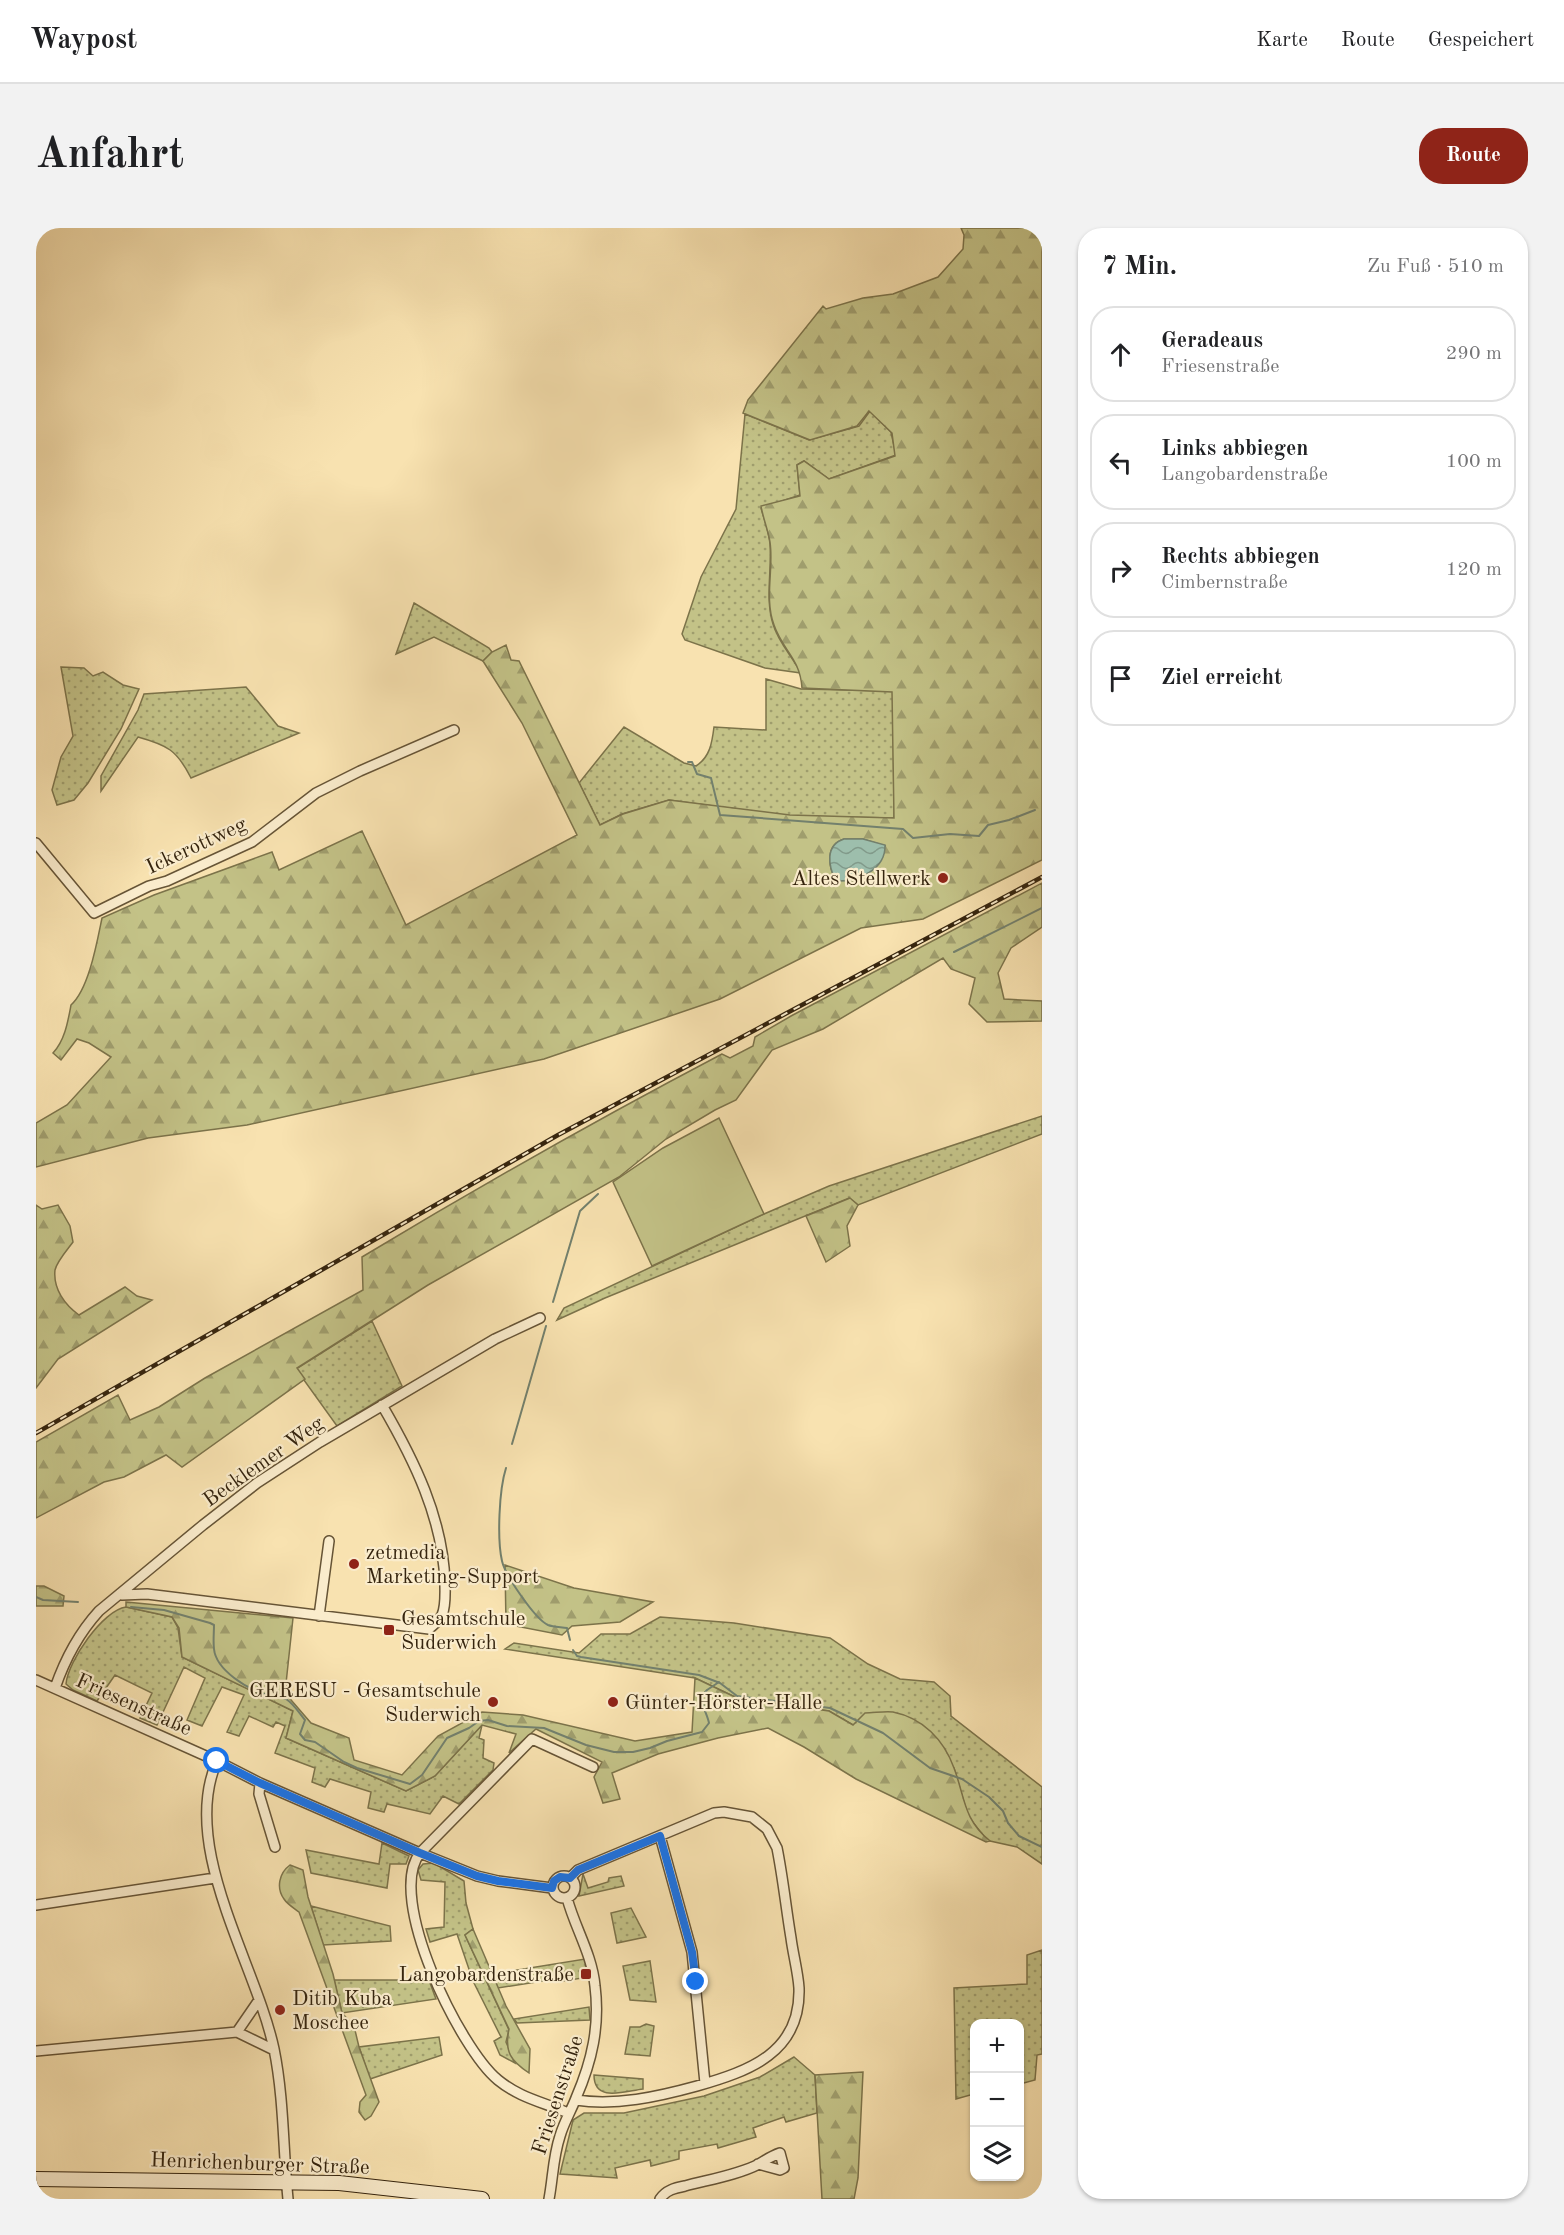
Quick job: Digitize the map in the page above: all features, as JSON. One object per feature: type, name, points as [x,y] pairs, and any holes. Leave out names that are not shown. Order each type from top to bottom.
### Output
[{"type":"main road","name":"Henrichenburger Straße","points":[[36,2179],[339,2183],[482,2199]]},
{"type":"street","name":"Ickerottweg","points":[[36,843],[94,913],[149,886],[167,881],[252,842],[316,793],[454,730]]},
{"type":"street","name":"Becklemer Weg","points":[[55,1688],[63,1666],[84,1627],[99,1611],[122,1595],[203,1525],[257,1483],[382,1405],[495,1340],[540,1318]]},
{"type":"street","points":[[122,1595],[147,1594],[429,1629],[442,1616],[445,1602],[444,1575],[436,1526],[423,1485],[408,1451],[382,1405]]},
{"type":"street","points":[[319,1616],[329,1541]]},
{"type":"street","name":"Friesenstraße","points":[[36,1680],[217,1761],[260,1783],[477,1876],[552,1888]]},
{"type":"street","points":[[568,2113],[518,2095],[496,2079],[482,2064],[435,1981],[417,1930],[413,1907],[412,1870],[415,1859],[420,1853],[532,1738],[593,1767]]},
{"type":"street","points":[[217,1761],[208,1780],[207,1821],[215,1878],[259,2000],[274,2050],[288,2199]]},
{"type":"street","points":[[260,1783],[259,1794],[275,1847]]},
{"type":"street","points":[[570,1878],[578,1870],[714,1813],[740,1813],[752,1817],[767,1829],[777,1848],[799,1987],[794,2019],[786,2036],[756,2066],[665,2094],[598,2103],[576,2100]]},
{"type":"street","points":[[660,1836],[692,1952],[705,2083]]},
{"type":"street","points":[[560,1877],[570,1878],[575,1887],[573,1894],[567,1898],[557,1897],[552,1888],[554,1881],[560,1877]]},
{"type":"street","points":[[36,1905],[215,1878]]},
{"type":"street","name":"Friesenstraße","points":[[549,2199],[554,2159],[568,2113],[576,2100],[593,2053],[597,2002],[591,1962],[567,1898]]},
{"type":"street","points":[[237,2032],[259,2000]]},
{"type":"street","points":[[36,2051],[237,2032],[274,2050]]},
{"type":"street","points":[[660,2199],[673,2189],[758,2164]]},
{"type":"green space","points":[[961,228],[1042,228],[1042,860],[923,919],[861,928],[720,999],[544,1059],[247,1125],[148,1138],[36,1167],[36,1123],[67,1105],[111,1057],[89,1043],[77,1039],[61,1060],[53,1053],[63,1036],[71,1005],[83,988],[87,977],[102,918],[154,895],[272,852],[279,870],[362,831],[406,925],[577,835],[522,723],[483,661],[492,652],[506,645],[511,660],[519,661],[600,825],[623,814],[669,800],[790,815],[894,818],[892,692],[802,688],[798,669],[778,634],[771,615],[769,594],[771,552],[761,506],[800,496],[797,465],[804,461],[829,479],[895,456],[892,433],[869,411],[857,426],[810,440],[743,413],[748,400],[823,306],[826,309],[863,298],[893,294],[938,277],[963,249],[964,235]],"holes":[[[844,839],[863,839],[885,846],[866,873],[836,881],[830,863],[834,846]]]},
{"type":"green space","points":[[870,411],[891,432],[896,455],[829,479],[804,461],[797,465],[800,495],[761,508],[770,544],[769,594],[773,624],[801,673],[765,668],[685,640],[682,634],[701,577],[736,509],[745,414],[809,440],[859,426]]},
{"type":"green space","points":[[414,603],[492,652],[483,661],[434,637],[396,654]]},
{"type":"green space","points":[[61,667],[84,668],[93,676],[103,672],[123,685],[139,689],[121,729],[88,783],[74,800],[57,805],[52,790],[61,757],[73,736]]},
{"type":"green space","points":[[766,679],[801,689],[893,691],[894,818],[789,816],[669,800],[622,814],[600,825],[579,783],[624,727],[684,763],[696,766],[707,754],[714,727],[766,730]]},
{"type":"green space","points":[[246,687],[278,726],[299,733],[191,778],[181,761],[170,750],[138,737],[101,791],[101,776],[138,710],[144,694]]},
{"type":"green space","points":[[1042,883],[1042,927],[1011,948],[998,973],[1004,999],[1042,1001],[1042,1021],[987,1022],[969,1004],[975,978],[951,969],[943,958],[823,1029],[772,1050],[736,1100],[666,1139],[619,1177],[428,1285],[297,1368],[305,1379],[182,1467],[166,1455],[124,1477],[104,1482],[36,1518],[36,1442],[118,1395],[130,1420],[159,1407],[205,1378],[363,1290],[362,1257],[540,1153],[722,1054],[730,1058],[753,1046],[755,1037],[791,1016]]},
{"type":"green space","points":[[1042,1116],[1042,1134],[858,1205],[849,1198],[557,1320],[564,1308],[829,1186]]},
{"type":"green space","points":[[719,1118],[764,1214],[652,1266],[613,1182],[663,1148]]},
{"type":"green space","points":[[850,1198],[858,1205],[847,1226],[850,1246],[826,1262],[806,1216]]},
{"type":"green space","points":[[36,1205],[42,1209],[58,1205],[70,1226],[73,1242],[58,1263],[55,1277],[61,1296],[74,1311],[79,1315],[125,1287],[137,1296],[152,1300],[58,1359],[36,1388]]},
{"type":"green space","points":[[372,1321],[402,1386],[337,1426],[296,1369]]},
{"type":"green space","points":[[505,1565],[574,1588],[653,1602],[620,1622],[572,1626],[562,1635],[506,1624]]},
{"type":"green space","points":[[36,1586],[44,1586],[64,1596],[63,1606],[36,1606]]},
{"type":"green space","points":[[126,1602],[293,1618],[285,1693],[311,1723],[349,1738],[354,1760],[402,1775],[438,1736],[482,1712],[523,1715],[635,1741],[692,1732],[695,1678],[737,1698],[829,1711],[853,1725],[865,1713],[893,1712],[904,1715],[923,1725],[944,1748],[954,1768],[970,1816],[981,1833],[990,1841],[986,1842],[856,1779],[768,1728],[658,1754],[612,1773],[620,1799],[603,1803],[594,1777],[602,1762],[536,1729],[509,1753],[516,1734],[482,1725],[435,1776],[406,1791],[286,1738],[293,1711],[182,1657],[179,1628],[172,1617],[126,1607]]},
{"type":"green space","points":[[126,1607],[172,1617],[178,1628],[182,1657],[293,1711],[286,1738],[406,1791],[435,1776],[482,1725],[479,1738],[484,1740],[483,1758],[494,1763],[493,1770],[459,1804],[443,1796],[430,1814],[387,1804],[384,1812],[368,1808],[371,1792],[330,1779],[325,1787],[312,1782],[315,1768],[275,1753],[285,1726],[276,1722],[273,1727],[249,1716],[239,1736],[227,1732],[244,1695],[222,1687],[202,1726],[187,1720],[205,1678],[184,1667],[157,1725],[140,1718],[152,1693],[115,1675],[97,1701],[73,1690],[66,1684],[68,1674],[80,1650],[107,1617]]},
{"type":"green space","points":[[660,1617],[734,1623],[830,1638],[868,1664],[900,1679],[934,1682],[950,1696],[951,1716],[1042,1787],[1042,1864],[1017,1847],[986,1839],[968,1816],[954,1768],[853,1725],[829,1711],[737,1698],[695,1678],[505,1649],[514,1643],[579,1653],[601,1634],[630,1634]]},
{"type":"green space","points":[[382,1843],[409,1856],[406,1864],[390,1864],[387,1888],[311,1873],[306,1850],[379,1864]]},
{"type":"green space","points":[[434,1863],[464,1881],[466,1903],[473,1929],[465,1935],[509,2030],[506,2042],[515,2063],[500,2055],[494,2041],[501,2037],[473,1981],[457,1934],[430,1942],[426,1929],[444,1927],[445,1882],[421,1880],[418,1870],[423,1864]]},
{"type":"green space","points":[[290,1865],[303,1870],[308,1897],[333,1974],[342,2013],[354,2026],[359,2047],[379,2102],[371,2116],[365,2120],[359,2112],[360,2102],[366,2095],[299,1912],[285,1901],[280,1890],[281,1876]]},
{"type":"green space","points":[[583,1874],[588,1888],[608,1882],[609,1878],[621,1876],[624,1886],[579,1896]]},
{"type":"green space","points":[[311,1906],[390,1926],[391,1941],[323,1945]]},
{"type":"green space","points":[[631,1908],[646,1937],[617,1943],[611,1913]]},
{"type":"green space","points":[[473,1929],[506,2006],[530,2049],[529,2073],[513,2060],[508,2050],[509,2029],[465,1935]]},
{"type":"green space","points":[[1042,1950],[1042,2054],[1037,2055],[1035,2080],[1024,2083],[1024,2019],[970,2019],[970,2095],[956,2099],[954,1988],[1027,1984],[1027,1955]]},
{"type":"green space","points":[[585,1959],[589,1977],[557,1982],[555,1979],[498,1988],[492,1974]]},
{"type":"green space","points":[[650,1961],[656,2002],[630,2000],[623,1966]]},
{"type":"green space","points":[[427,1975],[436,1999],[342,2013],[334,1980],[413,1980]]},
{"type":"green space","points":[[589,2007],[590,2020],[517,2023],[514,2019]]},
{"type":"green space","points":[[646,2024],[654,2026],[650,2056],[625,2054],[630,2027],[640,2027]]},
{"type":"green space","points":[[439,2037],[442,2055],[370,2079],[359,2047]]},
{"type":"green space","points":[[794,2057],[815,2075],[817,2113],[786,2122],[784,2117],[753,2128],[756,2137],[718,2148],[717,2144],[679,2151],[679,2159],[651,2166],[650,2160],[615,2168],[617,2178],[560,2174],[573,2120],[584,2113],[624,2113],[704,2096],[760,2077]]},
{"type":"green space","points":[[863,2072],[858,2178],[854,2199],[822,2199],[815,2075]]},
{"type":"green space","points":[[594,2075],[643,2079],[643,2089],[620,2093],[605,2092],[595,2084]]},
{"type":"water","points":[[844,839],[863,839],[885,845],[881,861],[869,873],[861,877],[836,881],[830,863],[831,851],[838,842]]},
{"type":"waterway","points":[[688,762],[692,762],[697,774],[711,778],[720,815],[903,829],[913,838],[950,834],[979,836],[988,825],[1035,810]]},
{"type":"waterway","points":[[954,952],[1042,908]]},
{"type":"waterway","points":[[553,1302],[580,1211],[598,1194]]},
{"type":"waterway","points":[[512,1444],[546,1326]]},
{"type":"waterway","points":[[506,1468],[500,1501],[499,1528],[500,1552],[504,1568],[521,1596],[542,1621],[555,1627],[567,1628],[570,1640]]},
{"type":"waterway","points":[[36,1597],[43,1600],[78,1602]]},
{"type":"waterway","points":[[131,1607],[164,1610],[214,1625],[214,1649],[220,1664],[234,1678],[251,1689],[284,1698],[292,1703],[305,1720],[300,1734],[305,1740],[315,1742],[357,1768],[410,1784],[422,1775],[447,1738],[479,1721],[488,1720],[507,1726],[544,1728],[586,1745],[614,1752],[633,1752],[702,1732],[709,1723],[702,1696],[719,1682]]},
{"type":"waterway","points":[[573,1650],[577,1656],[581,1657],[699,1675],[720,1683],[737,1696],[830,1708],[883,1733],[930,1768],[962,1779],[989,1797],[1003,1811],[1008,1823],[1019,1836],[1042,1847]]},
{"type":"railway","points":[[36,1433],[558,1135],[1042,877]]},
{"type":"place","name":"Altes Stellwerk","points":[[943,878]]},
{"type":"place","name":"zetmedia Marketing-Support","points":[[354,1564]]},
{"type":"place","name":"Gesamtschule Suderwich","points":[[389,1630]]},
{"type":"place","name":"GERESU - Gesamtschule Suderwich","points":[[493,1702]]},
{"type":"place","name":"Günter-Hörster-Halle","points":[[613,1702]]},
{"type":"place","name":"Langobardenstraße","points":[[586,1974]]},
{"type":"place","name":"Ditib Kuba Moschee","points":[[280,2010]]},
{"type":"route","points":[[217,1761],[260,1783],[420,1853],[477,1876],[498,1881],[552,1888],[554,1881],[560,1877],[570,1878],[578,1870],[660,1836],[692,1952],[696,1982]]}]
